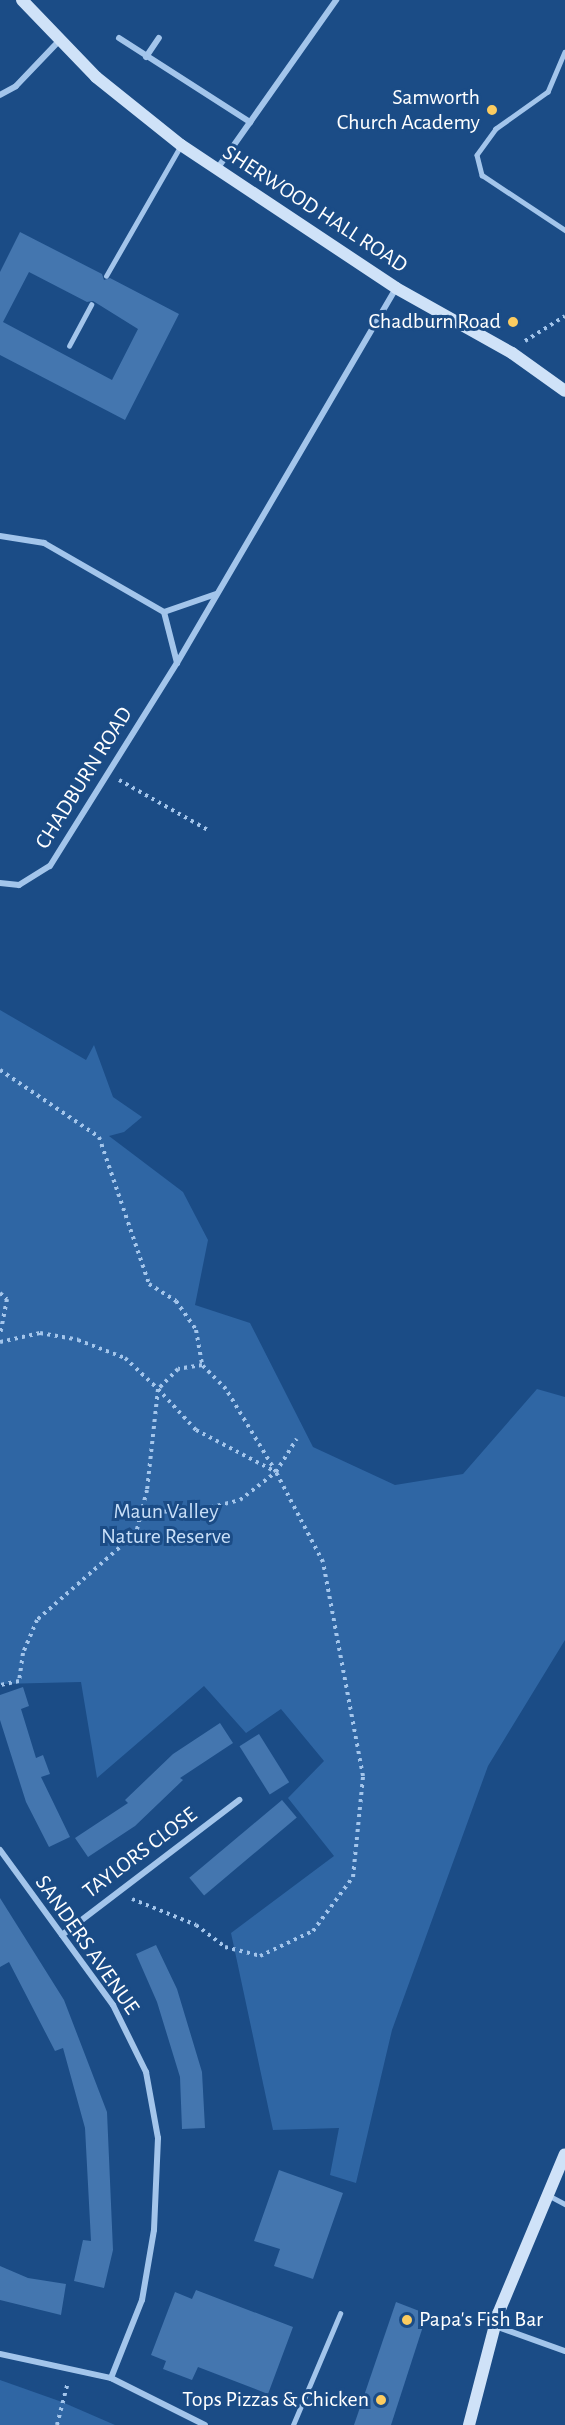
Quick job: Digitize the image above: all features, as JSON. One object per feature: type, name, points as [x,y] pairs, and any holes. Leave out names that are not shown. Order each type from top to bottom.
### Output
[{"type":"main road","name":"SHERWOOD HALL ROAD","points":[[22,0],[58,41],[181,145],[396,288],[512,353],[565,391]]},
{"type":"main road","points":[[469,2425],[495,2326],[565,2154]]},
{"type":"street","points":[[216,170],[336,0]]},
{"type":"street","points":[[119,38],[250,122]]},
{"type":"street","points":[[146,57],[159,38]]},
{"type":"street","points":[[0,95],[16,86],[58,41]]},
{"type":"street","name":"CHADBURN ROAD","points":[[0,883],[19,885],[50,866],[177,663],[396,288]]},
{"type":"street","points":[[0,536],[44,543],[164,612],[177,663]]},
{"type":"street","points":[[164,612],[217,594]]},
{"type":"street","name":"TAYLORS CLOSE","points":[[62,1935],[240,1800]]},
{"type":"street","name":"SANDERS AVENUE","points":[[0,1850],[113,2005],[146,2072],[158,2138],[154,2230],[142,2300],[111,2378]]},
{"type":"street","points":[[495,2326],[565,2351]]},
{"type":"street","points":[[0,2354],[73,2367],[111,2378],[205,2425]]},
{"type":"lane","points":[[565,52],[548,92],[496,129],[477,155],[482,175],[565,230]]},
{"type":"lane","points":[[106,276],[181,145]]},
{"type":"lane","points":[[69,346],[91,304]]},
{"type":"lane","points":[[548,2195],[565,2204]]},
{"type":"lane","points":[[293,2425],[340,2314]]},
{"type":"path","points":[[512,353],[537,330],[565,316]]},
{"type":"path","points":[[108,773],[208,830]]},
{"type":"path","points":[[0,1070],[99,1137],[149,1284],[176,1301],[196,1330],[202,1365],[226,1389],[276,1472],[323,1562],[363,1776],[353,1877],[313,1931],[260,1956],[225,1947],[196,1925],[117,1893]]},
{"type":"path","points":[[0,1293],[7,1299],[0,1334]]},
{"type":"path","points":[[0,1342],[40,1333],[78,1340],[124,1358],[158,1389],[196,1430],[276,1472]]},
{"type":"path","points":[[0,1685],[19,1681],[23,1653],[37,1620],[136,1533],[158,1389],[178,1370],[202,1365]]},
{"type":"path","points":[[141,1512],[196,1511],[240,1500],[276,1472],[297,1439]]},
{"type":"path","points":[[57,2425],[73,2367]]},
{"type":"green space","name":"Maun Valley Nature Reserve","points":[[0,1010],[86,1060],[94,1045],[113,1097],[142,1117],[124,1132],[109,1136],[183,1192],[208,1240],[195,1305],[250,1323],[313,1447],[395,1485],[463,1474],[537,1389],[565,1397],[565,1640],[488,1766],[392,2030],[356,2183],[330,2175],[339,2128],[273,2130],[231,1933],[334,1856],[288,1798],[324,1761],[281,1709],[246,1733],[204,1686],[97,1778],[81,1682],[0,1684]]},
{"type":"green space","points":[[0,2380],[62,2402],[115,2425],[0,2425]]},
{"type":"building","points":[[20,232],[102,274],[104,280],[110,278],[179,314],[125,420],[0,355],[0,272]],"holes":[[[29,272],[87,302],[93,301],[138,329],[112,380],[3,322]]]},
{"type":"building","points":[[23,1687],[29,1706],[21,1709],[36,1758],[43,1755],[50,1774],[41,1777],[70,1837],[49,1847],[26,1802],[0,1720],[0,1695]]},
{"type":"building","points":[[220,1723],[233,1743],[180,1778],[183,1780],[135,1826],[88,1857],[75,1838],[128,1803],[125,1800],[173,1754]]},
{"type":"building","points":[[259,1734],[289,1782],[270,1795],[239,1746]]},
{"type":"building","points":[[282,1800],[297,1818],[204,1895],[189,1878]]},
{"type":"building","points":[[0,1898],[64,2000],[107,2112],[113,2250],[104,2288],[74,2281],[83,2240],[91,2241],[85,2128],[63,2048],[55,2051],[9,1962],[0,1967]]},
{"type":"building","points":[[156,1945],[177,1989],[202,2072],[205,2128],[182,2129],[180,2077],[157,2002],[136,1954]]},
{"type":"building","points":[[279,2170],[343,2193],[313,2279],[274,2266],[280,2249],[254,2241]]},
{"type":"building","points":[[0,2266],[28,2278],[66,2284],[61,2315],[0,2300]]},
{"type":"building","points":[[196,2290],[293,2327],[268,2394],[198,2367],[192,2380],[163,2369],[166,2361],[151,2355],[175,2292],[192,2299]]},
{"type":"building","points":[[396,2302],[427,2314],[391,2425],[354,2425]]},
{"type":"place","name":"Samworth Church Academy","points":[[492,110]]},
{"type":"place","name":"Chadburn Road","points":[[513,322]]},
{"type":"place","name":"Papa's Fish Bar","points":[[407,2320]]},
{"type":"place","name":"Tops Pizzas & Chicken","points":[[381,2400]]}]
